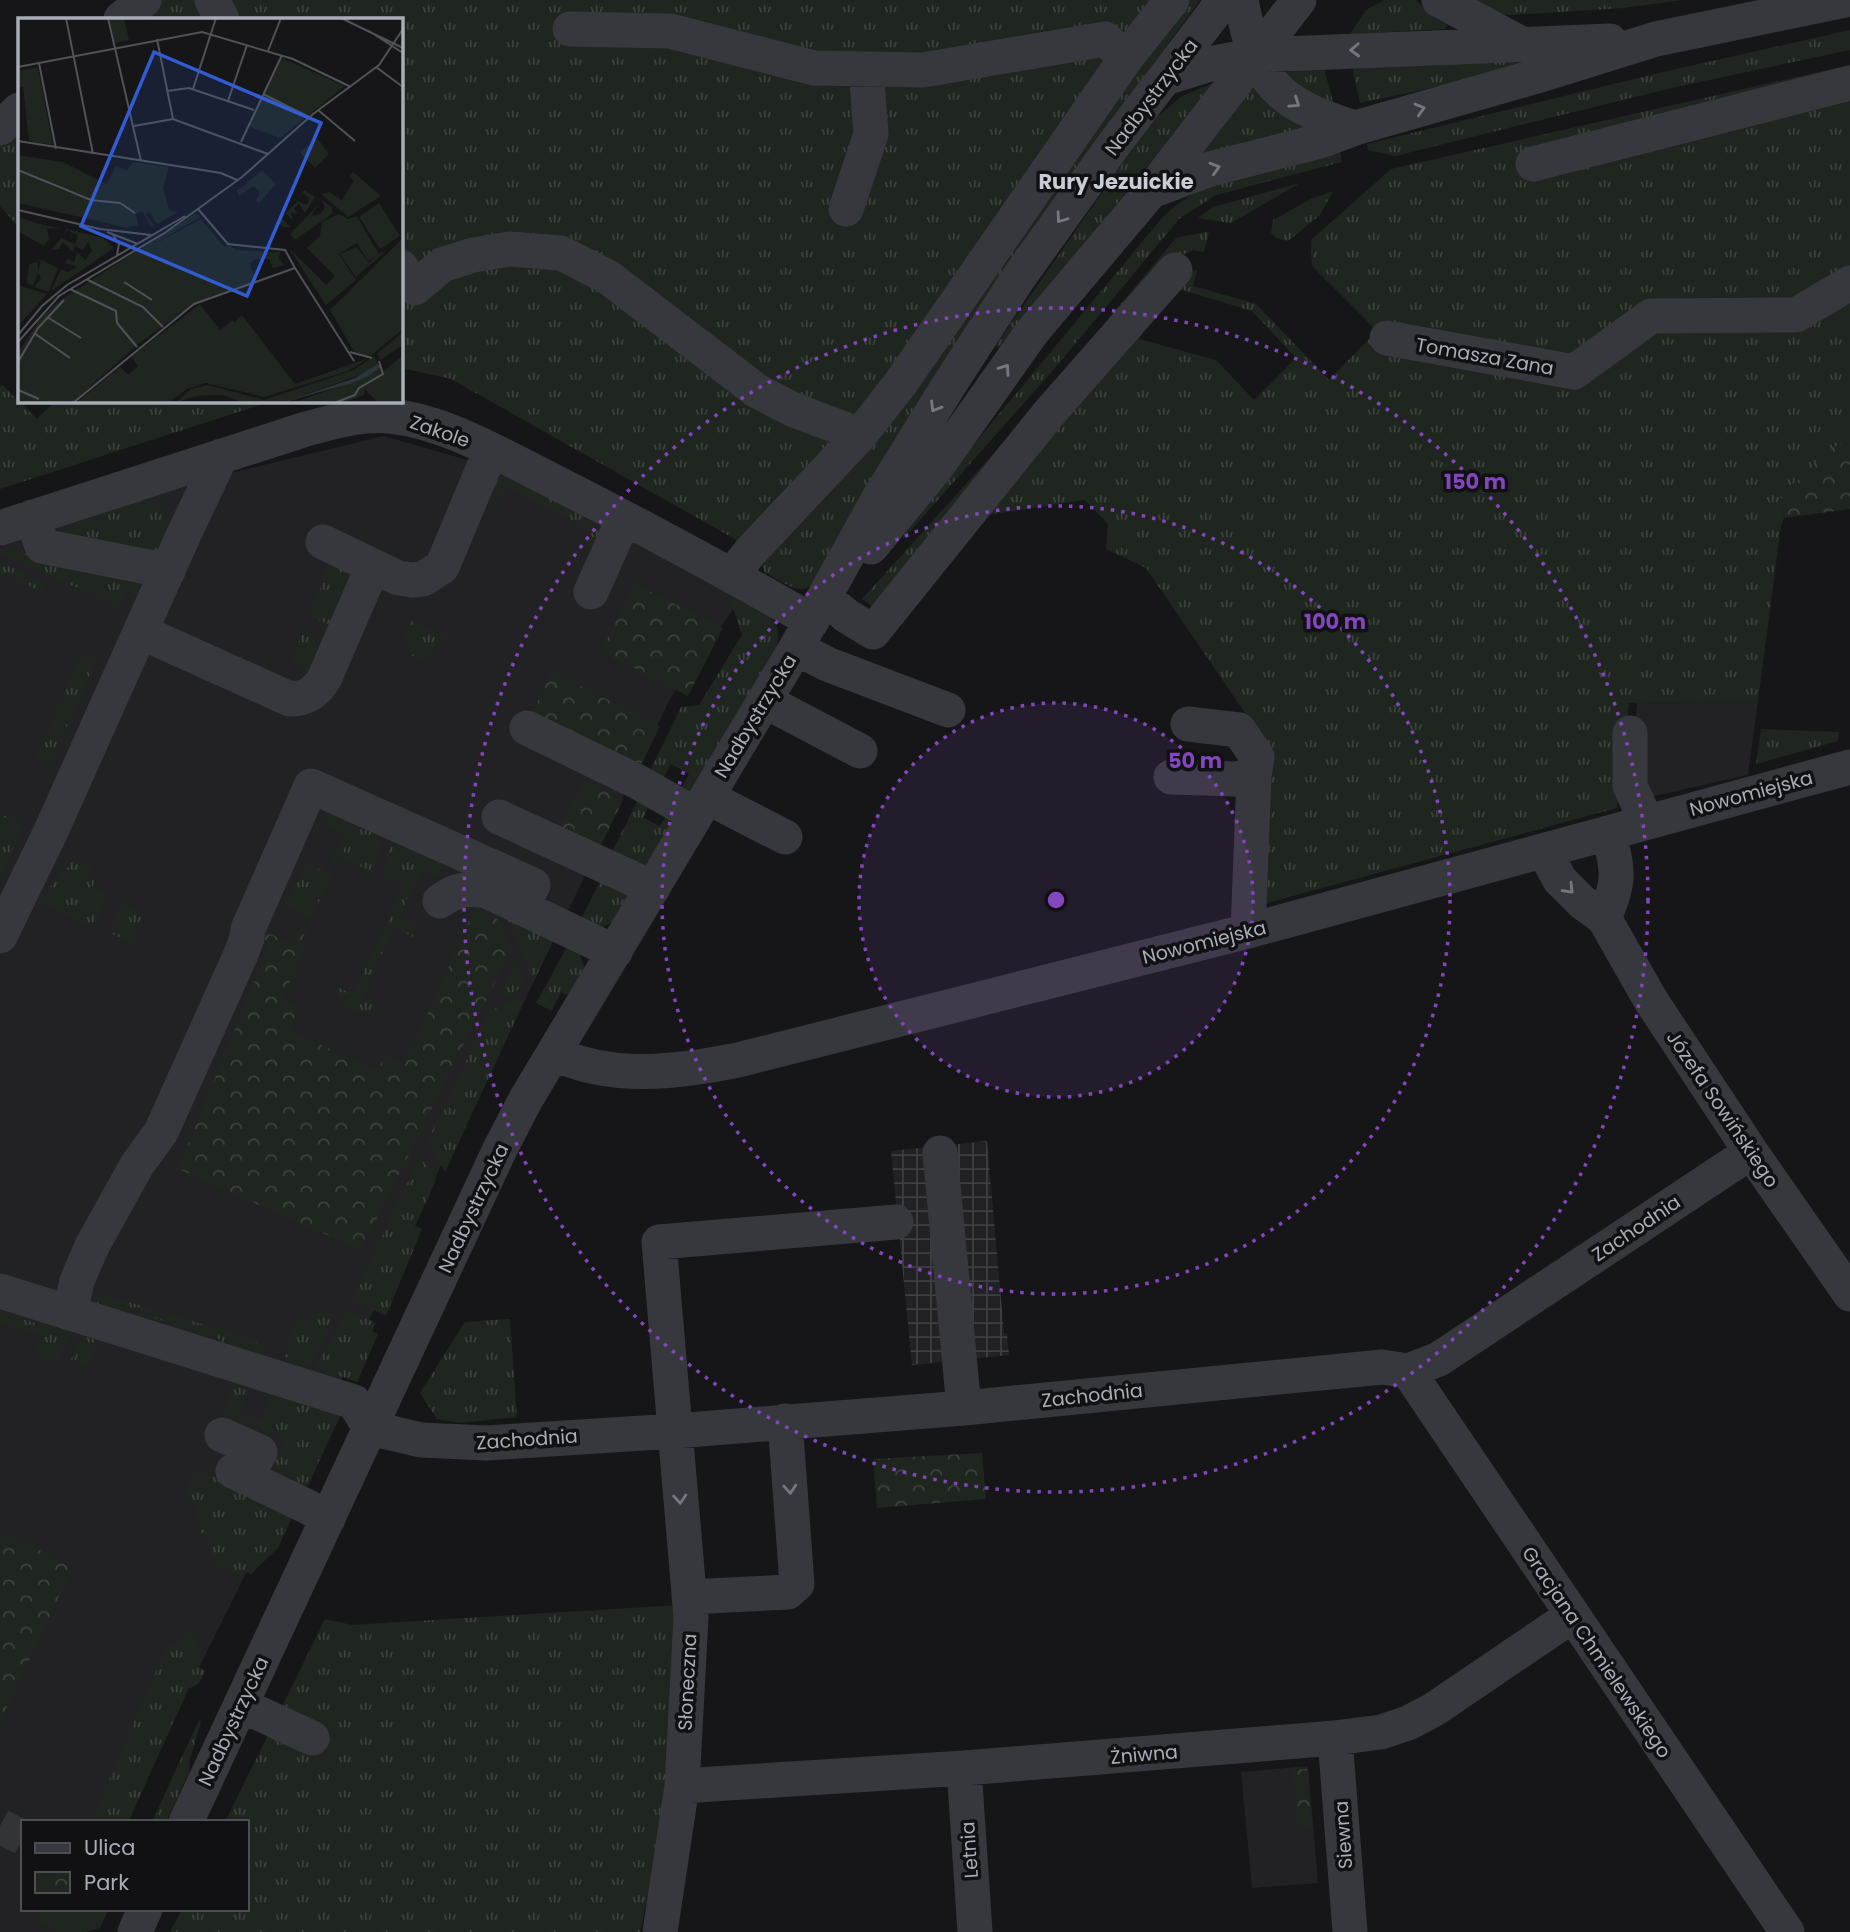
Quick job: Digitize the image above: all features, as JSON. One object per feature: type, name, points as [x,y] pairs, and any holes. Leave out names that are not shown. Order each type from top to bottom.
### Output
[{"type":"street","points":[[122,18],[144,0]]},
{"type":"street","points":[[212,0],[221,18]]},
{"type":"street","points":[[732,575],[750,552],[860,435],[915,363],[1126,58],[1172,0]]},
{"type":"street","name":"Nadbystrzycka","points":[[187,1820],[500,1149],[554,1053],[812,623],[879,498],[956,374],[1019,276],[1115,143],[1224,0]]},
{"type":"street","points":[[1241,0],[1248,40],[1269,81],[1286,97],[1313,113],[1354,128]]},
{"type":"street","name":"Nadbystrzycka","points":[[812,623],[938,465],[1032,332],[1151,191],[1299,0]]},
{"type":"street","points":[[1439,0],[1521,43]]},
{"type":"street","points":[[1151,191],[1210,169],[1320,141],[1354,128],[1656,39],[1845,0]]},
{"type":"street","points":[[570,29],[670,31],[814,68],[923,70],[1105,38],[1126,58]]},
{"type":"street","points":[[1165,78],[1210,64],[1255,55],[1656,39]]},
{"type":"street","points":[[846,209],[871,134],[866,69]]},
{"type":"street","points":[[1533,164],[1850,83]]},
{"type":"street","points":[[0,128],[18,111]]},
{"type":"street","points":[[402,268],[415,288],[442,265],[473,255],[509,249],[561,253],[608,277],[757,391],[794,410],[860,435]]},
{"type":"street","points":[[948,710],[827,664],[812,623],[846,616],[873,632],[1050,412],[1175,270]]},
{"type":"street","name":"Tomasza Zana","points":[[1387,338],[1574,372],[1650,316],[1797,315],[1850,283]]},
{"type":"street","name":"Zakole","points":[[16,523],[306,429],[372,415],[393,416],[437,426],[491,450],[732,575],[812,623]]},
{"type":"street","points":[[323,542],[398,578],[423,579],[442,567],[491,450]]},
{"type":"street","points":[[0,936],[51,831],[222,456]]},
{"type":"street","points":[[592,592],[624,518]]},
{"type":"street","points":[[16,523],[42,547],[168,571]]},
{"type":"street","points":[[141,632],[290,699],[298,699],[314,692],[320,686],[373,566]]},
{"type":"street","points":[[765,701],[860,751]]},
{"type":"street","points":[[1188,724],[1239,730],[1257,757],[1248,931]]},
{"type":"street","points":[[527,728],[638,782],[785,837]]},
{"type":"street","points":[[1630,733],[1630,786],[1646,821]]},
{"type":"street","name":"Nowomiejska","points":[[554,1053],[576,1063],[603,1069],[654,1062],[699,1068],[736,1050],[1248,931],[1850,766]]},
{"type":"street","points":[[1171,777],[1234,779],[1254,776]]},
{"type":"street","points":[[70,1312],[77,1281],[92,1246],[137,1164],[161,1132],[244,946],[248,929],[311,786],[533,885],[521,908]]},
{"type":"street","points":[[499,817],[653,888]]},
{"type":"street","points":[[1604,918],[1617,881],[1616,862],[1608,833]]},
{"type":"street","name":"Józefa Sowińskiego","points":[[1544,850],[1560,880],[1582,902],[1604,918],[1650,999],[1751,1152],[1850,1294]]},
{"type":"street","points":[[440,901],[453,891],[487,891],[615,952]]},
{"type":"street","name":"Zachodnia","points":[[370,1428],[421,1440],[486,1443],[964,1408],[1382,1367],[1408,1371],[1439,1359],[1751,1152]]},
{"type":"street","points":[[940,1153],[964,1408]]},
{"type":"street","name":"Słoneczna","points":[[660,1932],[682,1786],[691,1617],[659,1242],[896,1222]]},
{"type":"street","points":[[0,1291],[354,1402],[370,1428]]},
{"type":"street","name":"Gracjana Chmielewskiego","points":[[1408,1371],[1787,1932]]},
{"type":"street","points":[[689,1597],[788,1592],[797,1584],[785,1421]]},
{"type":"street","points":[[222,1435],[260,1452],[240,1474],[328,1519]]},
{"type":"street","name":"Żniwna","points":[[682,1786],[964,1769],[1381,1732],[1408,1723],[1433,1710],[1573,1615]]},
{"type":"street","points":[[241,1705],[312,1738]]},
{"type":"street","name":"Siewna","points":[[1335,1738],[1350,1932]]},
{"type":"street","name":"Letnia","points":[[964,1769],[975,1932]]},
{"type":"street","points":[[135,1932],[144,1911]]},
{"type":"shaded area","points":[[384,436],[495,468],[741,598],[671,697],[522,1006],[449,1149],[332,1400],[177,1712],[129,1820],[21,1820],[21,1911],[97,1911],[86,1932],[0,1932],[0,543],[230,473]]},
{"type":"shaded area","points":[[1758,701],[1748,775],[1628,802],[1637,703]]},
{"type":"shaded area","points":[[987,1141],[1004,1333],[1007,1333],[1009,1355],[912,1365],[891,1151]]},
{"type":"shaded area","points":[[1308,1766],[1318,1883],[1252,1888],[1241,1772]]},
{"type":"green space","points":[[160,0],[1170,0],[882,389],[740,542],[451,379],[402,368],[402,18],[140,18]]},
{"type":"green space","points":[[1184,0],[1200,0],[1037,222],[811,586],[799,589],[765,573],[762,564]]},
{"type":"green space","points":[[1384,0],[1416,0],[1434,18],[1447,25],[1445,29],[1350,34],[1366,10]]},
{"type":"green space","points":[[1463,0],[1684,0],[1623,8],[1510,15],[1495,14]]},
{"type":"green space","points":[[1850,30],[1850,50],[1676,87],[1395,156],[1368,150],[1367,144]]},
{"type":"green space","points":[[1569,59],[1360,103],[1352,67]]},
{"type":"green space","points":[[1850,65],[1850,442],[1833,448],[1781,496],[1784,518],[1758,701],[1629,703],[1617,808],[1256,906],[1267,745],[1146,568],[1106,549],[1108,524],[1085,500],[986,515],[1148,322],[1139,339],[1216,360],[1254,400],[1296,358],[1252,311],[1176,288],[1186,273],[1197,270],[1193,286],[1256,304],[1329,380],[1377,331],[1312,266],[1311,240],[1391,169]]},
{"type":"green space","points":[[1324,69],[1334,105],[1281,74],[1286,72]]},
{"type":"green space","points":[[1216,82],[999,349],[996,345],[1152,121],[1182,96]]},
{"type":"green space","points":[[1253,88],[1274,107],[1313,128],[1198,158]]},
{"type":"green space","points":[[18,128],[18,227],[0,206],[0,145]]},
{"type":"green space","points":[[1340,151],[1342,162],[1216,195],[1180,218],[1049,375],[903,539],[906,526],[1162,218],[1175,206],[1205,186]]},
{"type":"green space","points":[[1300,183],[1231,223],[1198,218],[1213,207]]},
{"type":"green space","points":[[1333,191],[1320,215],[1288,241],[1276,238],[1271,233],[1273,220],[1311,199]]},
{"type":"green space","points":[[1209,232],[1204,252],[1193,250],[1176,258],[874,608],[862,599],[1022,422],[1176,238]]},
{"type":"green space","points":[[2,385],[37,419],[54,402],[269,402],[0,489]]},
{"type":"green space","points":[[1850,442],[1850,509],[1784,518],[1781,496],[1833,447]]},
{"type":"green space","points":[[506,476],[604,524],[596,544],[584,548],[592,532],[506,486],[497,502],[490,494],[494,480]]},
{"type":"green space","points":[[142,500],[162,508],[173,526],[157,555],[64,533],[64,528],[71,522]]},
{"type":"green space","points":[[0,549],[137,573],[145,581],[139,595],[127,590],[120,607],[0,553]]},
{"type":"green space","points":[[0,562],[46,584],[42,592],[0,572]]},
{"type":"green space","points":[[334,563],[361,573],[335,627],[310,616],[327,569]]},
{"type":"green space","points":[[635,584],[723,628],[688,696],[601,651]]},
{"type":"green space","points":[[728,593],[767,614],[777,629],[778,639],[775,651],[693,792],[680,792],[689,774],[671,764],[661,782],[646,779],[681,707],[699,705],[742,635]]},
{"type":"green space","points":[[411,621],[448,637],[424,660],[410,655],[414,645],[403,641]]},
{"type":"green space","points":[[303,632],[329,643],[314,676],[292,660]]},
{"type":"green space","points":[[82,654],[96,660],[50,765],[36,759]]},
{"type":"green space","points":[[552,672],[660,726],[638,771],[530,717]]},
{"type":"green space","points":[[1761,729],[1839,732],[1838,741],[1756,764]]},
{"type":"green space","points":[[584,780],[623,800],[598,851],[558,831]]},
{"type":"green space","points":[[641,794],[650,803],[643,818],[660,826],[668,813],[674,820],[648,868],[608,860]]},
{"type":"green space","points":[[333,803],[385,828],[373,872],[340,857],[352,831],[326,819]]},
{"type":"green space","points":[[0,814],[22,828],[0,878]]},
{"type":"green space","points":[[326,819],[352,831],[336,867],[331,864],[345,834],[324,824]]},
{"type":"green space","points":[[393,831],[442,862],[443,867],[440,877],[422,869],[399,916],[417,926],[413,937],[394,927],[362,997],[380,1007],[359,1012],[341,1002],[336,987],[353,994],[405,885],[383,876]]},
{"type":"green space","points":[[73,861],[92,866],[87,877],[95,881],[92,888],[107,895],[93,926],[38,901]]},
{"type":"green space","points":[[307,863],[332,875],[311,918],[286,905]]},
{"type":"green space","points":[[604,874],[633,888],[613,921],[603,927],[580,921]]},
{"type":"green space","points":[[121,904],[144,915],[132,943],[108,932]]},
{"type":"green space","points":[[475,908],[498,919],[511,950],[361,1250],[178,1169],[269,946],[254,939],[259,929],[292,944],[302,923],[308,925],[299,947],[304,950],[282,999],[298,1007],[289,1030],[377,1071],[385,1056],[405,1064]]},
{"type":"green space","points":[[506,916],[554,939],[534,981]]},
{"type":"green space","points":[[568,945],[580,955],[585,969],[572,997],[561,992],[552,1011],[536,1003]]},
{"type":"green space","points":[[516,962],[526,986],[497,999]]},
{"type":"green space","points":[[527,996],[445,1172],[427,1142],[490,1011]]},
{"type":"green space","points":[[420,1157],[436,1180],[415,1226],[422,1229],[386,1316],[352,1299]]},
{"type":"green space","points":[[98,1295],[255,1340],[277,1365],[226,1346],[217,1337],[127,1310],[108,1314],[93,1308]]},
{"type":"green space","points":[[346,1310],[376,1323],[372,1331],[378,1334],[357,1382],[316,1368]]},
{"type":"green space","points":[[0,1313],[42,1325],[53,1318],[73,1325],[57,1363],[38,1355],[42,1335],[0,1322]]},
{"type":"green space","points":[[320,1313],[334,1315],[310,1366],[289,1362],[285,1355],[292,1324]]},
{"type":"green space","points":[[510,1319],[517,1417],[460,1423],[437,1419],[420,1393],[465,1322]]},
{"type":"green space","points":[[82,1337],[94,1339],[97,1347],[88,1366],[71,1360]]},
{"type":"green space","points":[[233,1384],[246,1389],[239,1414],[262,1422],[272,1393],[342,1412],[305,1492],[270,1472],[284,1443],[282,1436],[223,1415]]},
{"type":"green space","points":[[982,1453],[986,1499],[877,1508],[873,1459]]},
{"type":"green space","points":[[195,1472],[227,1477],[294,1513],[278,1548],[251,1574],[243,1571],[237,1574],[218,1564],[213,1557],[206,1537],[201,1532],[195,1502],[186,1493]]},
{"type":"green space","points":[[0,1533],[44,1552],[72,1569],[0,1721]]},
{"type":"green space","points":[[680,1605],[675,1769],[640,1932],[170,1932],[181,1911],[248,1911],[248,1820],[226,1820],[325,1619],[352,1625]]},
{"type":"green space","points":[[189,1632],[199,1649],[198,1666],[205,1671],[201,1680],[189,1688],[129,1820],[92,1820],[168,1644],[173,1647]]},
{"type":"green space","points":[[199,1720],[201,1722],[189,1772],[167,1820],[153,1820]]},
{"type":"green space","points":[[1307,1769],[1311,1827],[1298,1829],[1293,1770]]},
{"type":"green space","points":[[40,1911],[108,1911],[100,1928],[86,1932],[56,1932],[53,1931],[54,1927],[37,1921]]},
{"type":"tunnel","points":[[0,1826],[21,1837]]},
{"type":"district","name":"Rury Jezuickie","points":[[1116,182]]}]
